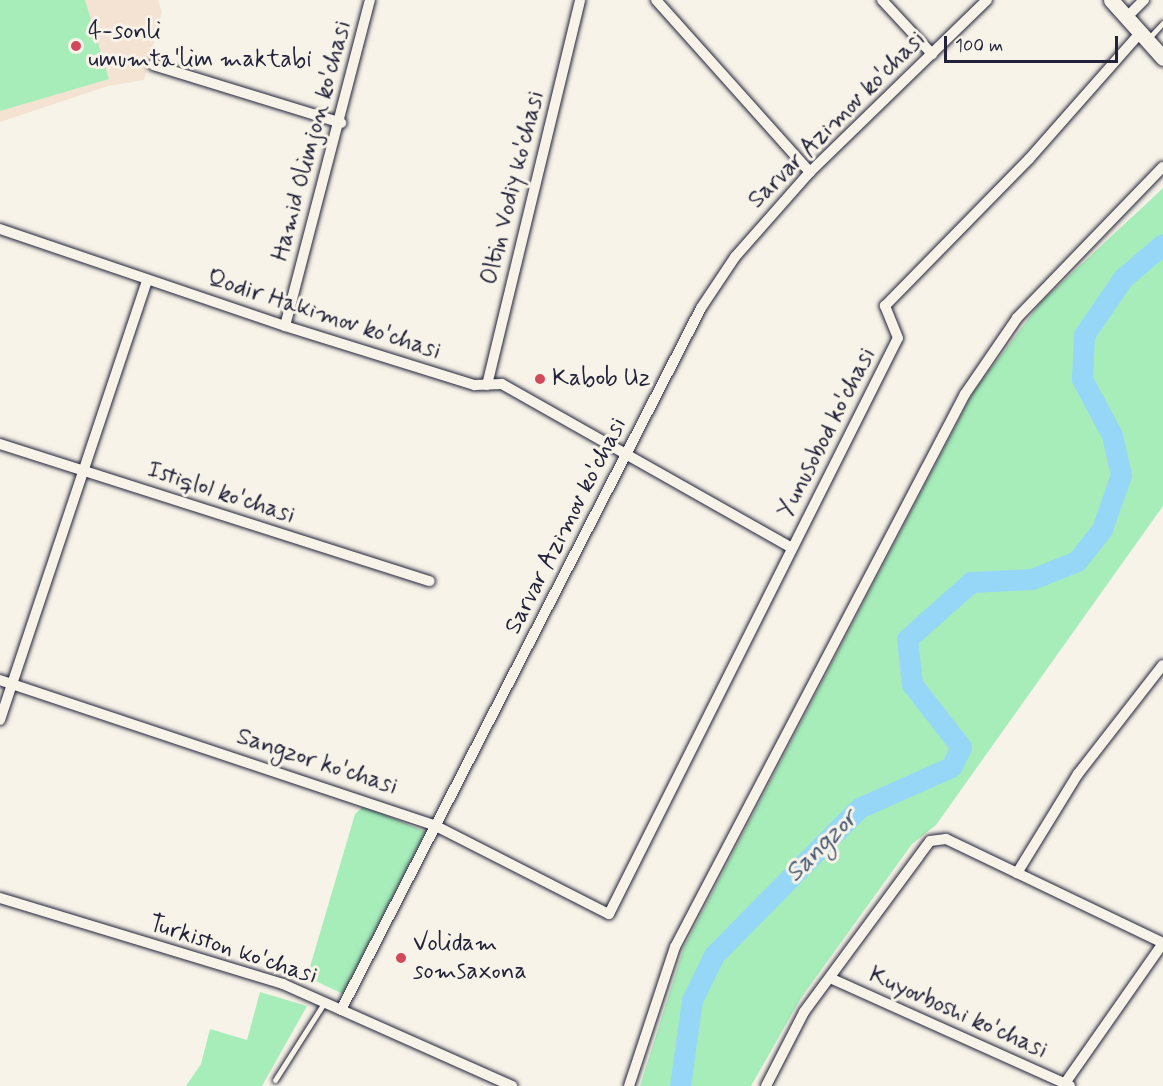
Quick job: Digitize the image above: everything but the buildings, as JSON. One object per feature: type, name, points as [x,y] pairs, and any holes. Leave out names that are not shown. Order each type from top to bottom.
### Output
[{"type":"main road","points":[[1111,0],[1163,58]]},
{"type":"street","name":"Hamid Olimjon ko'chasi","points":[[285,326],[341,123],[370,0]]},
{"type":"street","name":"Oltin Vodiy ko'chasi","points":[[487,385],[580,0]]},
{"type":"street","points":[[656,0],[810,172]]},
{"type":"street","points":[[882,0],[932,54]]},
{"type":"street","name":"Sarvar Azimov ko'chasi","points":[[341,1010],[701,308],[735,256],[810,172],[987,0]]},
{"type":"street","points":[[1126,17],[1144,0]]},
{"type":"street","name":"Yunusobod ko'chasi","points":[[609,914],[898,338],[885,315],[894,293],[1029,159],[1144,37]]},
{"type":"street","points":[[153,65],[341,123]]},
{"type":"street","points":[[628,1086],[675,947],[966,394],[1017,318],[1163,167]]},
{"type":"street","name":"Qodir Hakimov ko'chasi","points":[[0,229],[285,326],[487,385],[502,384],[792,548]]},
{"type":"street","points":[[0,720],[147,280]]},
{"type":"street","name":"Istiqlol ko'chasi","points":[[0,444],[430,581]]},
{"type":"street","points":[[1017,873],[1078,774],[1163,664]]},
{"type":"street","name":"Sangzor ko'chasi","points":[[0,680],[436,826],[609,914]]},
{"type":"street","points":[[766,1086],[804,1012],[930,841],[946,839],[1163,943],[1066,1085]]},
{"type":"street","name":"Turkiston ko'chasi","points":[[0,898],[283,984],[512,1086]]},
{"type":"street","name":"Kuyovboshi ko'chasi","points":[[830,978],[1066,1085]]},
{"type":"lane","points":[[1144,37],[1163,23]]},
{"type":"lane","points":[[275,1080],[325,1003]]},
{"type":"shaded area","name":"4-sonli umumta'lim maktabi","points":[[0,0],[158,0],[162,12],[144,80],[108,86],[0,122]]},
{"type":"green space","name":"4-sonli umumta'lim maktabi","points":[[0,0],[85,0],[109,79],[0,111]]},
{"type":"green space","points":[[1163,188],[1163,506],[936,825],[912,844],[801,998],[751,1086],[640,1086],[684,947],[974,391],[1041,302]]},
{"type":"green space","points":[[364,806],[426,832],[343,994],[307,977],[355,814]]},
{"type":"green space","points":[[260,992],[307,1006],[262,1086],[186,1086],[201,1064],[210,1029],[247,1040]]},
{"type":"waterway","name":"Sangzor","points":[[680,1086],[692,1000],[714,955],[859,808],[951,767],[961,747],[912,684],[907,639],[971,582],[1032,579],[1077,561],[1102,529],[1121,475],[1112,435],[1082,379],[1084,335],[1123,278],[1163,244]]},
{"type":"place","name":"4-sonli umumta'lim maktabi","points":[[76,46]]},
{"type":"place","name":"Kabob Uz","points":[[540,379]]},
{"type":"place","name":"Volidam somsaxona","points":[[401,958]]}]
